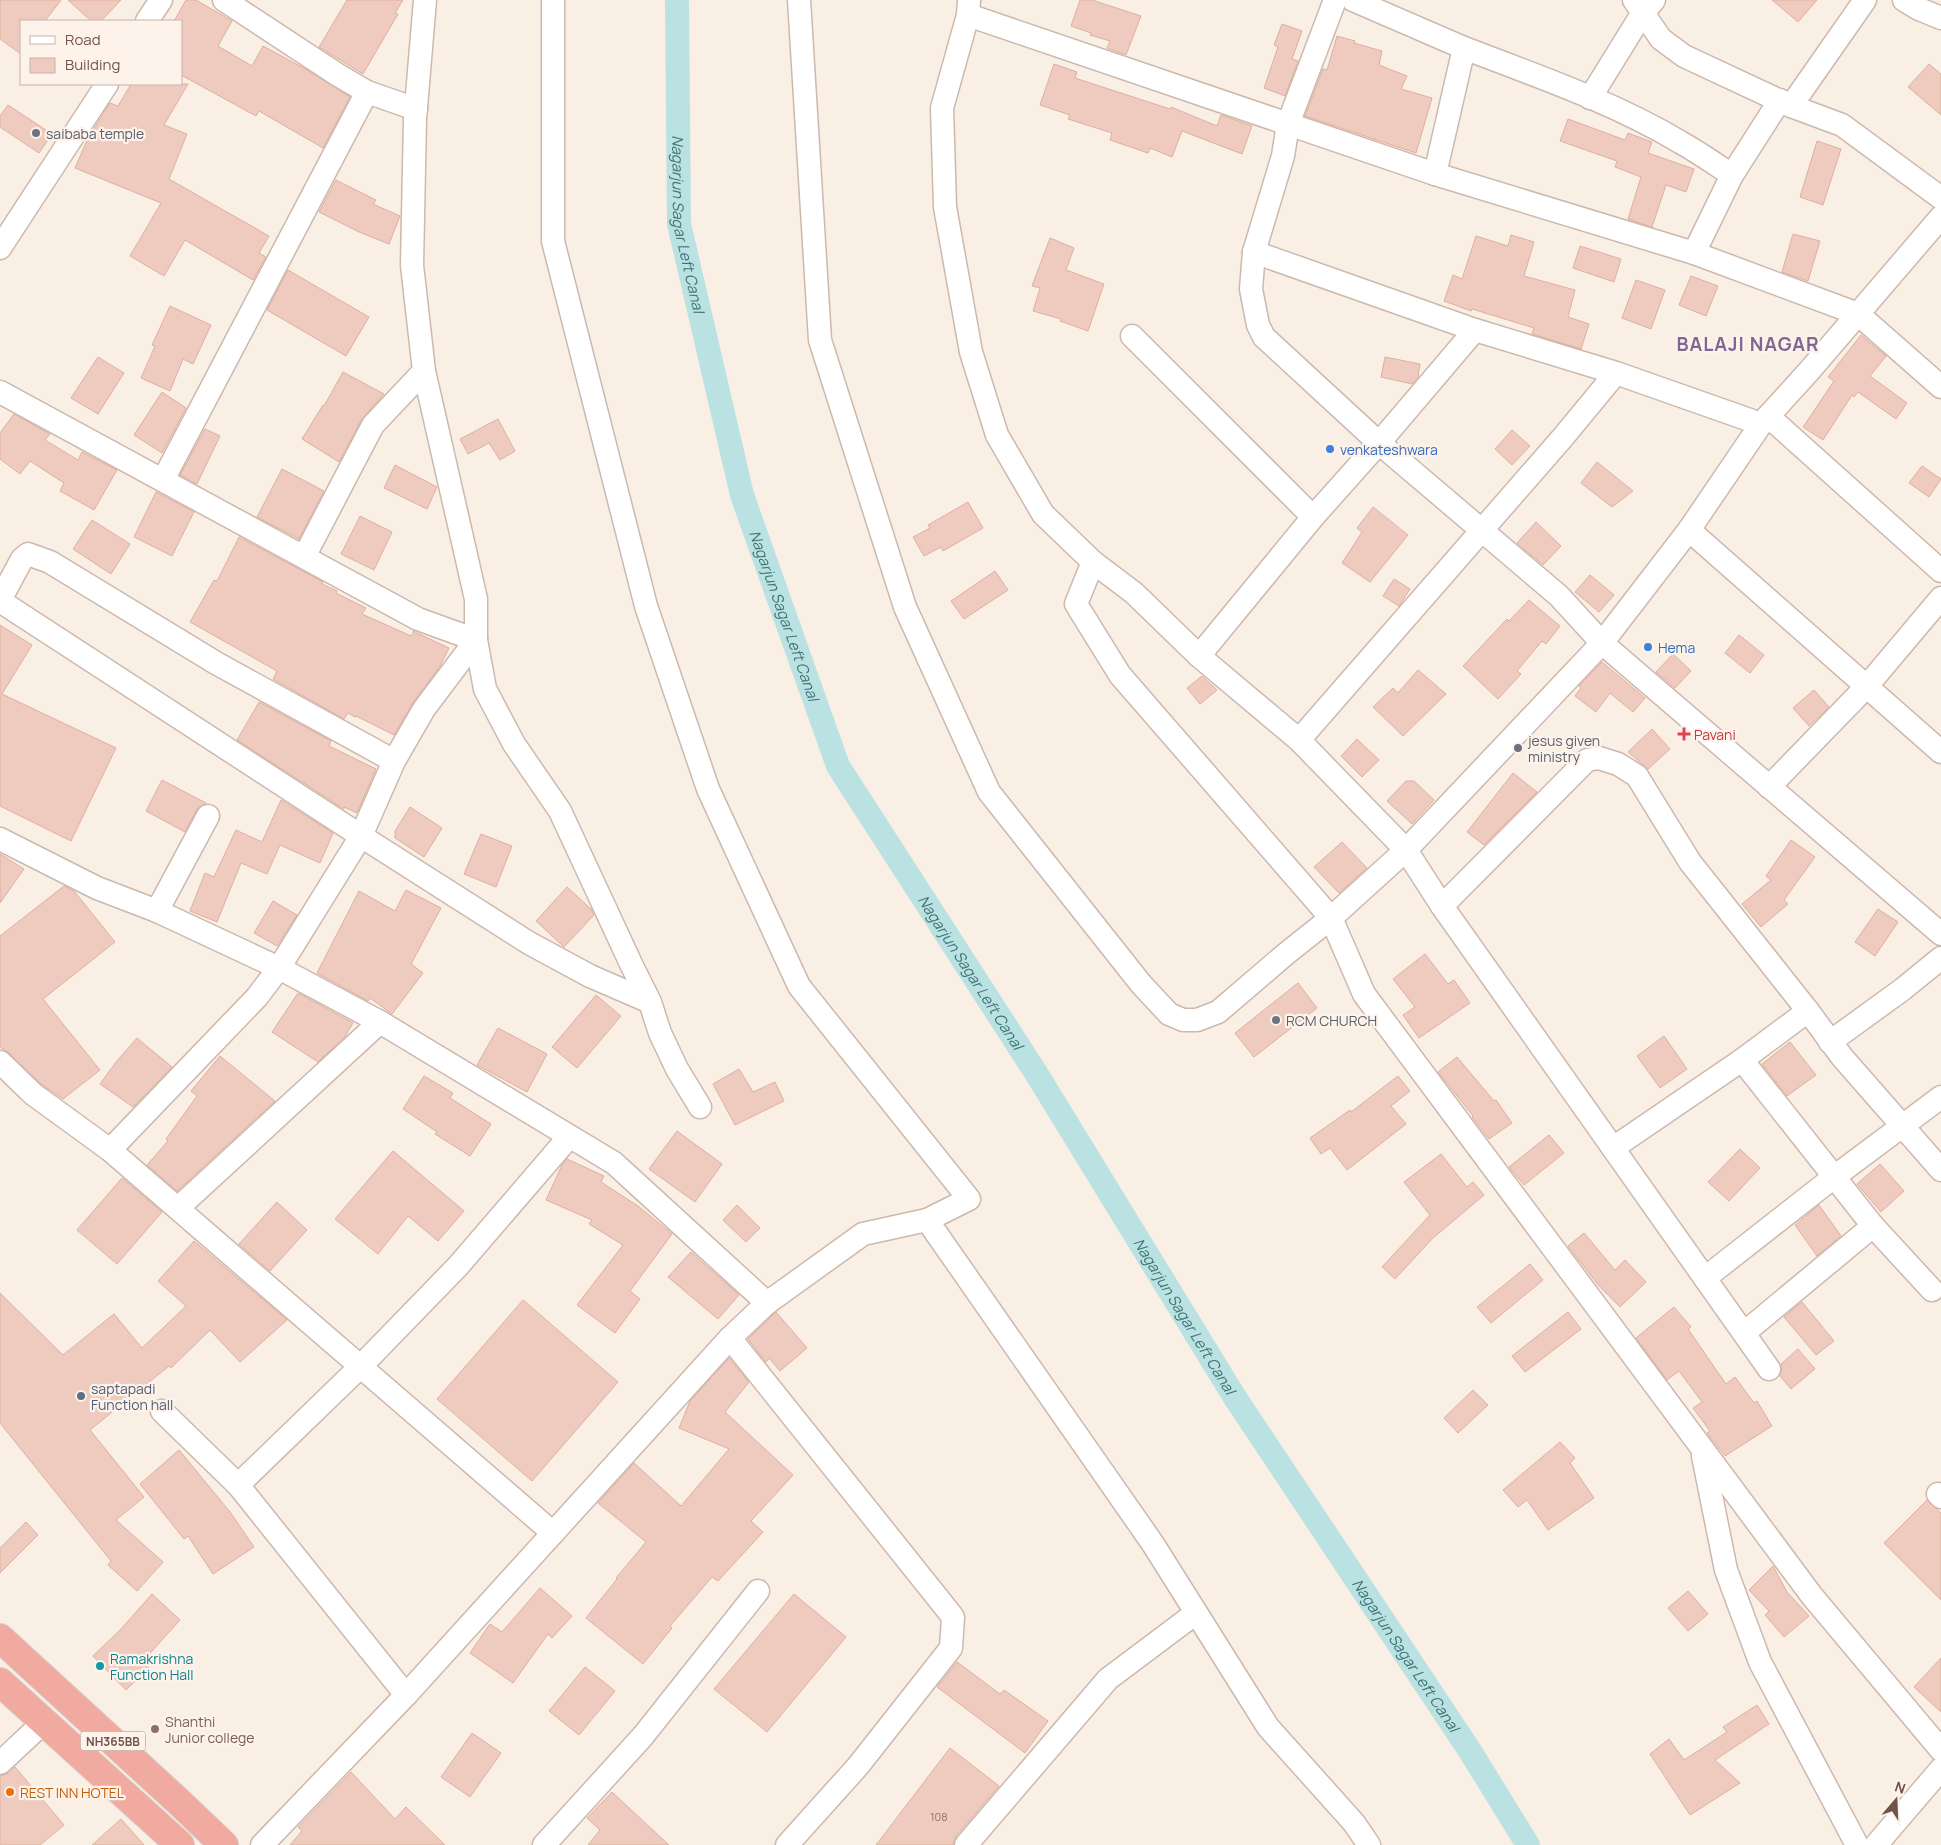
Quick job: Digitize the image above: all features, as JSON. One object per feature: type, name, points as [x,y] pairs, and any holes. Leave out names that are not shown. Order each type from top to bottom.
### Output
[{"type":"highway","name":"NH365BB","points":[[0,1638],[224,1845]]},
{"type":"highway","name":"NH365BB","points":[[0,1682],[180,1845]]},
{"type":"street","points":[[148,20],[161,0]]},
{"type":"street","points":[[224,0],[367,92],[416,109]]},
{"type":"street","points":[[426,0],[416,109],[412,265],[424,371],[476,599],[476,640],[485,689],[514,744],[560,812],[650,1002],[660,1033],[677,1069],[700,1107]]},
{"type":"street","points":[[262,1845],[406,1695],[730,1338],[767,1303],[863,1234],[927,1220],[969,1198],[799,986],[708,788],[646,606],[553,241],[553,0]]},
{"type":"street","points":[[799,0],[820,340],[905,607],[989,792],[1140,984],[1169,1014],[1183,1020],[1197,1020],[1218,1012],[1331,918],[1406,850],[1602,643],[1689,530],[1764,420],[1810,370],[1941,218]]},
{"type":"street","points":[[1336,0],[1288,124],[1283,156],[1254,252],[1251,289],[1258,325],[1264,337],[1379,443],[1559,596],[1602,643],[1941,934]]},
{"type":"street","points":[[1353,0],[1464,48],[1590,98],[1680,141],[1732,174]]},
{"type":"street","points":[[1694,253],[1732,174],[1866,0]]},
{"type":"street","points":[[1904,0],[1919,9],[1941,18]]},
{"type":"street","points":[[1590,98],[1643,4]]},
{"type":"street","points":[[1643,4],[1661,39],[1684,56],[1785,103],[1842,125],[1941,198]]},
{"type":"street","points":[[1769,1369],[1442,906],[1406,850],[1299,740],[1199,656],[1134,593],[1094,562],[1043,514],[997,435],[971,352],[945,207],[942,108],[968,8],[1288,124],[1435,174],[1694,253],[1858,314],[1941,387]]},
{"type":"street","points":[[1435,174],[1464,48]]},
{"type":"street","points":[[0,248],[106,85]]},
{"type":"street","points":[[163,480],[367,92]]},
{"type":"street","points":[[1254,252],[1475,330],[1764,420],[1941,571]]},
{"type":"street","points":[[1199,656],[1313,518],[1475,330]]},
{"type":"street","points":[[1132,336],[1313,518]]},
{"type":"street","points":[[304,557],[373,425],[424,371]]},
{"type":"street","points":[[1299,740],[1482,531],[1616,373]]},
{"type":"street","points":[[0,392],[418,619],[476,640]]},
{"type":"street","points":[[1689,530],[1941,752]]},
{"type":"street","points":[[394,761],[216,662],[37,556],[28,554],[22,559],[0,600],[361,836],[529,943],[590,976],[650,1002]]},
{"type":"street","points":[[1094,562],[1076,604],[1120,675],[1331,918],[1364,994],[1812,1596],[1941,1750]]},
{"type":"street","points":[[1769,787],[1867,686],[1941,598]]},
{"type":"street","points":[[110,1150],[257,997],[279,968],[361,836],[394,761],[424,709],[476,640]]},
{"type":"street","points":[[1442,906],[1587,760],[1599,758],[1618,764],[1637,776],[1690,862],[1808,1011],[1830,1042],[1941,1170]]},
{"type":"street","points":[[157,911],[208,816]]},
{"type":"street","points":[[0,839],[97,888],[157,911],[279,968],[380,1022],[614,1162],[767,1303]]},
{"type":"street","points":[[1830,1042],[1903,990],[1941,958]]},
{"type":"street","points":[[1613,1148],[1742,1060],[1808,1011]]},
{"type":"street","points":[[178,1208],[380,1022]]},
{"type":"street","points":[[1742,1060],[1874,1226],[1932,1290]]},
{"type":"street","points":[[0,1062],[34,1094],[110,1150],[554,1533]]},
{"type":"street","points":[[1705,1278],[1834,1176],[1941,1098]]},
{"type":"street","points":[[238,1486],[360,1367],[459,1265],[569,1136]]},
{"type":"street","points":[[927,1220],[1153,1544],[1268,1727],[1354,1823],[1369,1845]]},
{"type":"street","points":[[1744,1333],[1874,1226]]},
{"type":"street","points":[[730,1338],[953,1617],[951,1648],[858,1766],[787,1845]]},
{"type":"street","points":[[162,1411],[238,1486],[406,1695]]},
{"type":"street","points":[[1702,1450],[1726,1570],[1760,1662],[1857,1845]]},
{"type":"street","points":[[544,1845],[643,1736],[758,1591]]},
{"type":"street","points":[[966,1845],[1108,1679],[1196,1613]]},
{"type":"street","points":[[0,1763],[44,1722]]},
{"type":"street","points":[[1876,1845],[1941,1769]]},
{"type":"building","points":[[0,0],[61,0],[46,20],[20,20],[20,53],[0,39]]},
{"type":"building","points":[[68,0],[121,0],[102,20],[90,20]]},
{"type":"building","points":[[186,0],[196,0],[232,21],[218,46],[252,66],[263,46],[307,70],[350,97],[323,148],[259,111],[256,116],[182,76],[182,20],[175,20]]},
{"type":"building","points":[[347,0],[403,0],[395,13],[398,14],[363,74],[319,47]]},
{"type":"building","points":[[1080,0],[1092,0],[1141,16],[1126,55],[1107,48],[1110,41],[1090,35],[1091,33],[1071,26]]},
{"type":"building","points":[[1772,0],[1817,0],[1798,22]]},
{"type":"building","points":[[1282,24],[1302,31],[1292,59],[1298,61],[1285,96],[1264,88],[1278,47],[1274,45]]},
{"type":"building","points":[[1337,36],[1382,51],[1379,65],[1407,76],[1401,89],[1432,98],[1416,153],[1305,116],[1323,69],[1327,70]]},
{"type":"building","points":[[1054,64],[1077,72],[1075,78],[1170,109],[1171,107],[1217,126],[1221,115],[1252,126],[1242,154],[1182,131],[1172,157],[1150,148],[1148,153],[1110,140],[1112,133],[1068,119],[1070,115],[1040,105]]},
{"type":"building","points":[[1929,64],[1941,74],[1941,115],[1908,87]]},
{"type":"building","points":[[188,84],[164,125],[187,134],[169,179],[269,236],[259,253],[266,257],[253,280],[185,240],[164,276],[130,256],[161,203],[75,168],[88,138],[110,103],[118,106],[130,85]]},
{"type":"building","points":[[8,105],[52,134],[39,153],[0,127],[0,116]]},
{"type":"building","points":[[1568,119],[1625,140],[1628,133],[1652,142],[1648,153],[1694,169],[1686,192],[1666,185],[1652,227],[1628,219],[1641,177],[1615,167],[1617,161],[1560,141]]},
{"type":"building","points":[[1817,141],[1841,149],[1823,205],[1800,197]]},
{"type":"building","points":[[336,180],[376,200],[373,204],[400,216],[389,244],[359,232],[319,212]]},
{"type":"building","points":[[1793,234],[1820,241],[1808,281],[1782,272]]},
{"type":"building","points":[[1511,235],[1534,242],[1524,276],[1575,290],[1568,317],[1589,324],[1581,349],[1532,334],[1534,328],[1472,309],[1471,311],[1444,301],[1453,275],[1462,279],[1476,236],[1508,246]]},
{"type":"building","points":[[1050,238],[1074,248],[1066,270],[1104,284],[1088,331],[1060,321],[1061,319],[1033,311],[1040,288],[1032,286]]},
{"type":"building","points":[[1580,246],[1621,259],[1614,282],[1573,268]]},
{"type":"building","points":[[288,270],[369,317],[346,356],[267,310]]},
{"type":"building","points":[[1691,276],[1718,286],[1706,316],[1679,305]]},
{"type":"building","points":[[1636,280],[1665,290],[1651,329],[1622,318]]},
{"type":"building","points":[[170,306],[211,325],[193,364],[183,359],[170,391],[141,378],[155,346],[152,345]]},
{"type":"building","points":[[1861,335],[1886,356],[1870,376],[1907,403],[1896,419],[1858,392],[1854,397],[1852,395],[1823,440],[1803,427],[1834,381],[1828,377]]},
{"type":"building","points":[[98,357],[124,373],[98,414],[71,398]]},
{"type":"building","points":[[1385,357],[1420,364],[1418,377],[1412,384],[1381,377]]},
{"type":"building","points":[[343,372],[384,394],[362,419],[339,462],[302,439],[324,406]]},
{"type":"building","points":[[162,392],[186,408],[162,453],[134,435]]},
{"type":"building","points":[[14,414],[50,434],[45,440],[78,460],[82,452],[117,470],[94,510],[60,491],[64,483],[30,461],[20,474],[0,459],[0,433]]},
{"type":"building","points":[[498,419],[515,451],[500,460],[489,443],[468,454],[460,439]]},
{"type":"building","points":[[205,429],[220,436],[197,484],[180,475]]},
{"type":"building","points":[[1512,430],[1530,446],[1512,465],[1495,449]]},
{"type":"building","points":[[1597,462],[1633,491],[1612,507],[1581,483]]},
{"type":"building","points":[[395,465],[437,487],[427,509],[384,488]]},
{"type":"building","points":[[1922,466],[1941,479],[1929,497],[1909,483]]},
{"type":"building","points":[[282,469],[324,491],[299,539],[257,517]]},
{"type":"building","points":[[156,492],[194,512],[172,556],[134,537]]},
{"type":"building","points":[[968,502],[983,528],[943,551],[941,547],[924,556],[913,537],[930,528],[928,525]]},
{"type":"building","points":[[1373,507],[1408,535],[1370,582],[1342,563],[1362,532],[1357,528]]},
{"type":"building","points":[[360,516],[392,532],[374,570],[341,554]]},
{"type":"building","points":[[92,520],[130,544],[111,574],[73,549]]},
{"type":"building","points":[[1536,522],[1561,546],[1543,565],[1517,543]]},
{"type":"building","points":[[239,537],[323,582],[322,584],[337,591],[336,593],[366,608],[362,614],[411,636],[414,631],[449,648],[440,666],[414,701],[394,735],[348,713],[344,719],[273,679],[277,671],[190,622],[214,580],[217,581]]},
{"type":"building","points":[[995,571],[1008,590],[964,619],[951,601]]},
{"type":"building","points":[[1590,575],[1614,595],[1599,612],[1575,592]]},
{"type":"building","points":[[1394,579],[1410,589],[1399,606],[1383,596]]},
{"type":"building","points":[[1529,600],[1560,626],[1546,644],[1542,641],[1517,671],[1521,674],[1498,699],[1463,666],[1507,619],[1509,621]]},
{"type":"building","points":[[0,625],[32,645],[2,694],[116,748],[71,841],[0,806]]},
{"type":"building","points":[[1739,635],[1764,655],[1750,673],[1725,653]]},
{"type":"building","points":[[1673,654],[1691,671],[1675,688],[1656,672]]},
{"type":"building","points":[[1602,662],[1645,698],[1633,712],[1610,693],[1596,712],[1575,696],[1581,688],[1579,686]]},
{"type":"building","points":[[1418,670],[1446,694],[1403,736],[1373,707],[1393,688],[1398,693]]},
{"type":"building","points":[[1202,676],[1217,690],[1200,704],[1187,688]]},
{"type":"building","points":[[1814,690],[1829,707],[1809,726],[1793,708]]},
{"type":"building","points":[[259,702],[331,741],[329,746],[376,769],[357,813],[344,807],[344,809],[237,740]]},
{"type":"building","points":[[1652,729],[1670,749],[1648,769],[1628,752]]},
{"type":"building","points":[[1357,739],[1379,760],[1362,777],[1341,756]]},
{"type":"building","points":[[1513,773],[1537,792],[1484,845],[1467,832]]},
{"type":"building","points":[[162,780],[206,803],[197,809],[185,832],[146,811]]},
{"type":"building","points":[[1406,781],[1414,781],[1434,800],[1412,824],[1387,801]]},
{"type":"building","points":[[281,800],[333,833],[320,863],[280,845],[267,874],[241,863],[217,922],[190,911],[205,873],[214,877],[236,830],[262,842]]},
{"type":"building","points":[[410,807],[442,828],[424,857],[395,838],[395,831]]},
{"type":"building","points":[[481,834],[512,846],[496,887],[464,874]]},
{"type":"building","points":[[1791,840],[1815,857],[1784,900],[1788,904],[1761,927],[1742,904],[1771,880],[1766,876]]},
{"type":"building","points":[[1342,842],[1367,868],[1339,893],[1314,867]]},
{"type":"building","points":[[0,854],[24,869],[0,903]]},
{"type":"building","points":[[64,886],[74,891],[115,942],[43,999],[100,1070],[63,1099],[41,1084],[9,1053],[0,1047],[0,936]]},
{"type":"building","points":[[567,887],[591,909],[594,915],[564,947],[536,921]]},
{"type":"building","points":[[406,890],[441,908],[411,964],[423,973],[392,1014],[370,998],[368,1001],[317,973],[359,891],[395,911]]},
{"type":"building","points":[[273,901],[297,915],[277,946],[254,933]]},
{"type":"building","points":[[1878,909],[1898,922],[1875,956],[1855,942]]},
{"type":"building","points":[[1425,954],[1448,984],[1454,980],[1470,1003],[1419,1038],[1403,1015],[1415,1007],[1393,979]]},
{"type":"building","name":"RCM CHURCH","points":[[1298,983],[1317,1008],[1254,1057],[1235,1033]]},
{"type":"building","points":[[298,993],[353,1023],[344,1038],[318,1062],[272,1032]]},
{"type":"building","points":[[596,995],[621,1016],[577,1068],[552,1047]]},
{"type":"building","points":[[498,1028],[547,1054],[527,1092],[477,1065]]},
{"type":"building","points":[[1664,1036],[1687,1069],[1660,1088],[1637,1056]]},
{"type":"building","points":[[137,1038],[172,1067],[133,1107],[100,1084]]},
{"type":"building","points":[[1790,1042],[1816,1075],[1787,1096],[1762,1064]]},
{"type":"building","points":[[220,1056],[275,1101],[177,1191],[147,1165],[168,1141],[166,1139],[197,1096],[191,1091]]},
{"type":"building","points":[[1457,1057],[1494,1101],[1496,1100],[1512,1123],[1489,1139],[1438,1072]]},
{"type":"building","points":[[739,1069],[753,1092],[775,1082],[784,1101],[735,1125],[713,1084]]},
{"type":"building","points":[[424,1076],[453,1093],[450,1098],[491,1124],[470,1156],[435,1134],[437,1132],[403,1109]]},
{"type":"building","points":[[1398,1076],[1410,1091],[1391,1106],[1406,1124],[1347,1170],[1330,1148],[1321,1154],[1310,1138],[1350,1110],[1351,1112]]},
{"type":"building","points":[[677,1131],[722,1164],[695,1202],[649,1169]]},
{"type":"building","points":[[1549,1135],[1564,1153],[1524,1185],[1509,1167]]},
{"type":"building","points":[[1740,1149],[1760,1168],[1729,1201],[1708,1182]]},
{"type":"building","points":[[393,1151],[464,1211],[438,1241],[408,1216],[378,1254],[335,1219]]},
{"type":"building","points":[[1441,1154],[1467,1187],[1473,1182],[1484,1195],[1433,1238],[1395,1279],[1382,1267],[1430,1215],[1404,1182]]},
{"type":"building","points":[[567,1159],[604,1176],[601,1182],[638,1206],[672,1234],[630,1291],[640,1299],[615,1333],[577,1305],[623,1245],[589,1224],[592,1220],[546,1200],[562,1165]]},
{"type":"building","points":[[1880,1164],[1904,1191],[1881,1212],[1857,1184]]},
{"type":"building","points":[[122,1178],[162,1212],[117,1264],[77,1230]]},
{"type":"building","points":[[277,1202],[307,1230],[270,1271],[239,1244]]},
{"type":"building","points":[[737,1205],[760,1228],[746,1242],[723,1220]]},
{"type":"building","points":[[1819,1205],[1841,1236],[1817,1256],[1795,1225]]},
{"type":"building","points":[[1584,1233],[1615,1270],[1625,1260],[1646,1282],[1620,1307],[1599,1286],[1568,1246]]},
{"type":"building","points":[[194,1241],[287,1320],[240,1362],[210,1330],[171,1368],[169,1366],[90,1430],[144,1497],[116,1520],[163,1562],[137,1591],[108,1565],[111,1561],[0,1423],[0,1293],[63,1355],[114,1314],[142,1348],[186,1306],[158,1281]]},
{"type":"building","points":[[691,1252],[739,1295],[718,1319],[668,1277]]},
{"type":"building","points":[[1530,1264],[1543,1280],[1491,1323],[1477,1307]]},
{"type":"building","points":[[523,1300],[618,1382],[532,1481],[437,1399]]},
{"type":"building","points":[[1802,1302],[1834,1341],[1816,1355],[1784,1317]]},
{"type":"building","points":[[1674,1307],[1691,1327],[1688,1329],[1726,1384],[1735,1377],[1754,1403],[1757,1401],[1772,1426],[1725,1456],[1707,1433],[1710,1431],[1693,1408],[1702,1402],[1679,1371],[1667,1380],[1636,1338]]},
{"type":"building","points":[[776,1312],[807,1348],[780,1371],[769,1358],[766,1362],[748,1339]]},
{"type":"building","points":[[1568,1312],[1581,1329],[1525,1372],[1512,1356]]},
{"type":"building","points":[[1798,1349],[1815,1369],[1791,1389],[1780,1376],[1781,1364]]},
{"type":"building","points":[[729,1358],[749,1382],[725,1412],[793,1475],[751,1521],[763,1532],[718,1581],[712,1577],[670,1626],[672,1628],[643,1664],[586,1618],[646,1542],[598,1503],[634,1463],[681,1506],[729,1449],[679,1428],[690,1401]]},
{"type":"building","points":[[1473,1390],[1488,1405],[1458,1433],[1444,1418]]},
{"type":"building","points":[[1560,1442],[1575,1458],[1570,1463],[1594,1498],[1548,1530],[1527,1500],[1518,1507],[1503,1490]]},
{"type":"building","points":[[179,1450],[230,1512],[254,1547],[213,1574],[188,1536],[184,1539],[140,1484]]},
{"type":"building","points":[[1927,1500],[1941,1513],[1941,1600],[1884,1543]]},
{"type":"building","points":[[26,1522],[38,1535],[0,1573],[0,1548]]},
{"type":"building","points":[[1773,1566],[1787,1592],[1809,1616],[1784,1637],[1765,1615],[1769,1611],[1749,1590]]},
{"type":"building","points":[[540,1588],[572,1616],[552,1638],[548,1634],[513,1683],[470,1653],[490,1624],[502,1632]]},
{"type":"building","points":[[1688,1591],[1708,1614],[1688,1631],[1668,1608]]},
{"type":"building","points":[[152,1594],[180,1620],[143,1661],[149,1668],[126,1690],[93,1656],[121,1629]]},
{"type":"building","points":[[794,1594],[846,1637],[767,1732],[714,1689]]},
{"type":"building","points":[[1941,1658],[1941,1712],[1914,1687]]},
{"type":"building","points":[[957,1662],[1000,1694],[1004,1690],[1048,1721],[1025,1753],[937,1687]]},
{"type":"building","points":[[585,1667],[615,1691],[579,1735],[549,1711]]},
{"type":"building","points":[[1757,1705],[1769,1724],[1715,1760],[1740,1783],[1690,1815],[1650,1754],[1669,1739],[1684,1760],[1727,1732],[1723,1727]]},
{"type":"building","points":[[472,1733],[501,1753],[470,1797],[441,1777]]},
{"type":"building","points":[[950,1748],[999,1786],[956,1836],[953,1845],[876,1845]]},
{"type":"building","points":[[15,1767],[64,1825],[40,1845],[0,1845],[0,1776],[9,1773]]},
{"type":"building","points":[[351,1772],[395,1819],[406,1807],[445,1845],[290,1845],[302,1831],[298,1827]]},
{"type":"building","points":[[612,1792],[669,1845],[588,1845],[600,1830],[587,1818]]},
{"type":"building","points":[[121,1819],[144,1845],[92,1845]]},
{"type":"waterway","name":"Nagarjun Sagar Left Canal","points":[[677,0],[679,224],[742,495],[838,766],[1036,1073],[1234,1396],[1470,1751],[1528,1845]]},
{"type":"place","name":"saibaba temple","points":[[36,133]]},
{"type":"place","name":"venkateshwara","points":[[1330,449]]},
{"type":"place","name":"Hema","points":[[1648,647]]},
{"type":"place","name":"Pavani","points":[[1684,734]]},
{"type":"place","name":"jesus given ministry","points":[[1518,748]]},
{"type":"place","name":"RCM CHURCH","points":[[1276,1020]]},
{"type":"place","name":"saptapadi Function hall","points":[[81,1396]]},
{"type":"place","name":"Ramakrishna Function Hall","points":[[100,1666]]},
{"type":"place","name":"Shanthi Junior college","points":[[155,1729]]},
{"type":"place","name":"REST INN HOTEL","points":[[10,1792]]},
{"type":"district","name":"BALAJI NAGAR","points":[[1748,344]]}]
